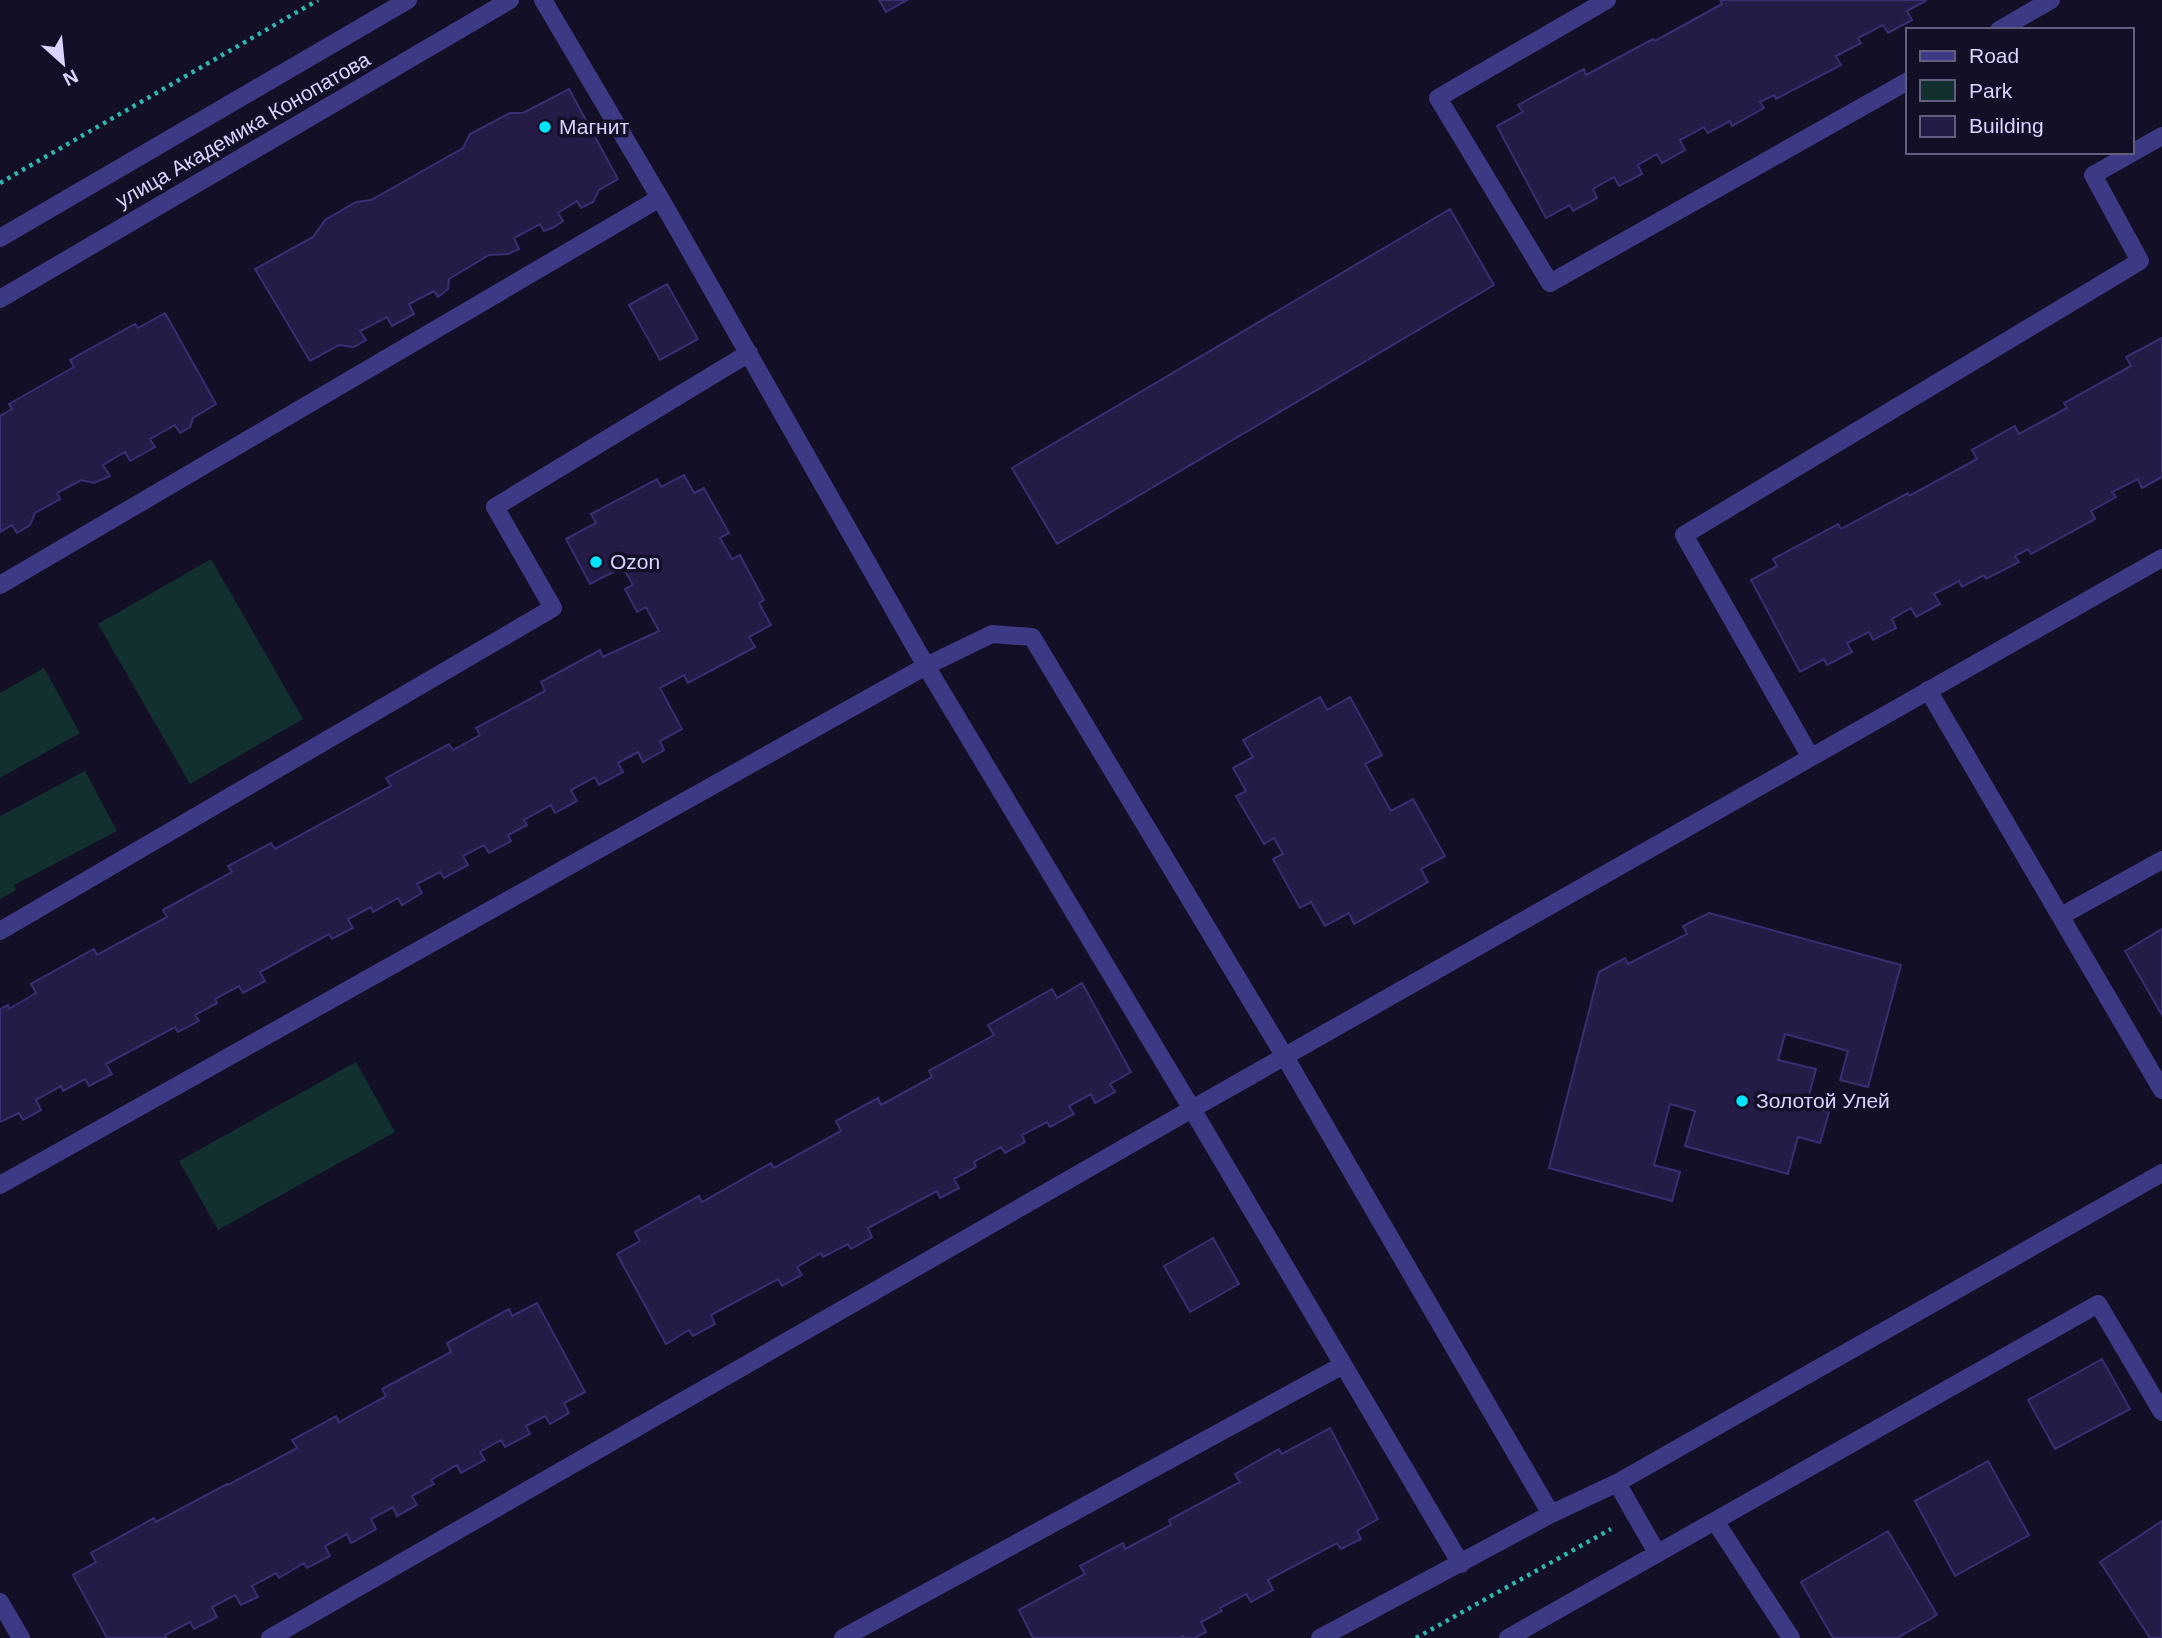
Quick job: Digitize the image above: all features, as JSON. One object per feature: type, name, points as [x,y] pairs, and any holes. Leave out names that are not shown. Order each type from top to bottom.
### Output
[{"type":"street","name":"улица Академика Конопатова","points":[[0,238],[408,0]]},
{"type":"street","name":"улица Академика Конопатова","points":[[0,299],[510,0]]},
{"type":"street","points":[[543,0],[660,198],[926,666],[1461,1564]]},
{"type":"street","points":[[1607,0],[1438,98],[1550,283],[1906,82]]},
{"type":"street","points":[[2002,28],[2051,0]]},
{"type":"street","points":[[2134,152],[2162,136]]},
{"type":"street","points":[[1810,756],[1684,535],[2140,261],[2093,175],[2130,154]]},
{"type":"street","points":[[0,585],[660,198]]},
{"type":"street","points":[[0,931],[553,608],[495,507],[748,353]]},
{"type":"street","points":[[270,1638],[1810,756],[2162,558]]},
{"type":"street","points":[[0,1185],[926,666],[992,634],[1032,637],[1285,1057],[1551,1514]]},
{"type":"street","points":[[1928,690],[2162,1090]]},
{"type":"street","points":[[2061,916],[2162,860]]},
{"type":"street","points":[[1320,1638],[1551,1514],[1617,1483],[2162,1173]]},
{"type":"street","points":[[1507,1638],[2098,1304],[2162,1412]]},
{"type":"street","points":[[843,1638],[1343,1365]]},
{"type":"street","points":[[1617,1483],[1657,1553]]},
{"type":"street","points":[[1715,1521],[1791,1638]]},
{"type":"street","points":[[0,1602],[21,1638]]},
{"type":"path","points":[[0,183],[318,0]]},
{"type":"path","points":[[1416,1638],[1636,1515]]},
{"type":"green space","points":[[211,559],[303,719],[190,784],[98,624]]},
{"type":"green space","points":[[44,668],[80,733],[0,778],[0,693]]},
{"type":"green space","points":[[85,771],[117,831],[14,885],[16,890],[0,899],[0,816]]},
{"type":"green space","points":[[356,1062],[395,1132],[218,1230],[179,1161]]},
{"type":"building","points":[[879,0],[907,0],[886,12]]},
{"type":"building","points":[[1720,0],[1927,0],[1907,11],[1912,20],[1888,33],[1883,25],[1858,38],[1861,43],[1836,56],[1841,65],[1776,99],[1774,95],[1760,102],[1764,108],[1732,126],[1730,121],[1708,133],[1704,127],[1680,140],[1685,150],[1662,163],[1657,154],[1638,165],[1642,174],[1619,186],[1614,177],[1593,189],[1597,198],[1573,211],[1570,205],[1546,218],[1497,126],[1523,112],[1518,105],[1584,69],[1586,75],[1653,39],[1655,41],[1722,4]]},
{"type":"building","points":[[569,89],[618,179],[599,190],[593,202],[581,208],[577,201],[558,213],[563,221],[554,227],[544,231],[540,224],[514,238],[519,249],[508,254],[489,255],[449,279],[448,289],[438,297],[434,291],[409,304],[414,314],[392,326],[387,317],[360,331],[366,340],[354,347],[339,345],[310,361],[255,269],[313,237],[325,220],[356,202],[371,200],[463,148],[470,134],[510,113],[523,113]]},
{"type":"building","points":[[1450,209],[1494,285],[1057,544],[1012,468]]},
{"type":"building","points":[[667,284],[698,339],[660,360],[629,305]]},
{"type":"building","points":[[165,313],[216,404],[193,418],[190,427],[180,433],[175,425],[150,439],[155,447],[130,461],[125,452],[103,465],[110,476],[94,483],[81,480],[57,493],[60,499],[35,513],[30,525],[17,533],[12,525],[0,532],[0,416],[12,409],[9,404],[74,367],[70,360],[135,324],[138,328]]},
{"type":"building","points":[[2162,338],[2162,477],[2142,488],[2138,479],[2112,492],[2116,497],[2091,511],[2095,519],[2031,554],[2028,549],[2015,556],[2019,562],[1986,579],[1984,575],[1962,587],[1959,581],[1934,594],[1940,604],[1916,617],[1911,608],[1892,619],[1896,628],[1873,640],[1869,632],[1847,643],[1852,652],[1827,665],[1824,659],[1800,672],[1751,580],[1777,566],[1773,559],[1838,524],[1841,529],[1908,493],[1909,496],[1977,459],[1972,450],[2015,426],[2019,434],[2067,408],[2064,403],[2131,366],[2126,357]]},
{"type":"building","points":[[684,475],[694,493],[704,488],[729,533],[720,538],[732,559],[740,555],[764,600],[759,603],[771,625],[749,637],[755,647],[688,683],[684,675],[660,688],[682,729],[660,741],[664,750],[643,762],[638,752],[618,763],[623,772],[599,785],[595,777],[571,790],[577,801],[555,813],[551,805],[524,820],[527,825],[508,835],[511,841],[489,853],[484,845],[463,856],[468,865],[444,878],[440,872],[417,884],[422,893],[402,905],[398,898],[373,912],[371,907],[348,919],[353,928],[332,939],[329,934],[260,972],[265,981],[243,993],[239,986],[215,999],[217,1003],[195,1015],[199,1021],[178,1032],[175,1027],[106,1064],[112,1074],[89,1086],[85,1079],[63,1091],[61,1086],[36,1100],[41,1110],[23,1120],[19,1113],[0,1122],[0,1009],[8,1005],[9,1009],[36,993],[31,984],[94,949],[97,955],[167,917],[163,910],[232,872],[228,866],[271,843],[275,849],[391,786],[386,778],[449,744],[453,750],[480,735],[476,728],[545,691],[541,682],[600,650],[603,657],[659,631],[646,607],[637,612],[625,589],[633,585],[623,567],[590,584],[566,539],[596,523],[591,514],[657,479],[661,487]]},
{"type":"building","points":[[1320,697],[1327,710],[1350,697],[1382,755],[1365,764],[1391,811],[1413,799],[1445,856],[1421,869],[1428,882],[1354,924],[1349,913],[1325,926],[1311,902],[1300,908],[1273,859],[1283,854],[1274,838],[1264,844],[1236,796],[1246,791],[1233,768],[1253,757],[1243,740]]},
{"type":"building","points":[[1709,913],[1901,965],[1868,1087],[1840,1080],[1848,1051],[1785,1034],[1778,1060],[1816,1069],[1806,1106],[1829,1112],[1820,1143],[1798,1137],[1788,1174],[1685,1146],[1695,1111],[1670,1104],[1654,1165],[1680,1172],[1672,1201],[1549,1168],[1599,972],[1625,958],[1628,964],[1687,934],[1683,926]]},
{"type":"building","points":[[2162,929],[2162,1015],[2125,951]]},
{"type":"building","points":[[1082,983],[1131,1072],[1110,1084],[1115,1092],[1095,1103],[1091,1094],[1069,1106],[1074,1114],[1050,1127],[1047,1122],[1022,1135],[1025,1142],[1005,1153],[1001,1147],[974,1162],[976,1167],[954,1179],[959,1188],[940,1198],[937,1191],[868,1228],[872,1237],[851,1249],[848,1244],[823,1257],[821,1253],[797,1267],[802,1275],[782,1286],[778,1279],[711,1315],[715,1324],[693,1336],[689,1330],[666,1344],[617,1254],[640,1241],[635,1232],[699,1196],[702,1202],[771,1163],[774,1168],[841,1131],[836,1121],[878,1098],[881,1105],[932,1077],[929,1071],[994,1035],[988,1025],[1052,989],[1057,998]]},
{"type":"building","points":[[1213,1238],[1239,1284],[1190,1312],[1164,1266]]},
{"type":"building","points":[[537,1303],[585,1392],[564,1403],[569,1413],[550,1424],[545,1416],[526,1426],[530,1434],[505,1447],[501,1440],[480,1452],[485,1460],[461,1473],[457,1465],[431,1480],[434,1484],[412,1496],[417,1505],[397,1516],[393,1507],[371,1519],[376,1529],[351,1543],[347,1534],[325,1546],[330,1556],[307,1568],[304,1563],[279,1578],[276,1573],[252,1586],[258,1597],[241,1605],[235,1595],[212,1607],[217,1617],[194,1629],[190,1622],[165,1635],[167,1638],[107,1638],[73,1575],[96,1562],[91,1553],[154,1518],[156,1522],[297,1448],[292,1440],[336,1416],[339,1422],[386,1396],[382,1389],[451,1352],[447,1343],[509,1309],[512,1316]]},
{"type":"building","points":[[2102,1359],[2130,1409],[2055,1449],[2028,1400]]},
{"type":"building","points":[[1330,1428],[1378,1519],[1357,1531],[1361,1539],[1341,1549],[1337,1543],[1268,1580],[1273,1590],[1251,1602],[1246,1594],[1220,1608],[1222,1611],[1201,1622],[1206,1632],[1195,1638],[1033,1638],[1019,1610],[1085,1574],[1080,1566],[1123,1543],[1125,1549],[1171,1525],[1169,1520],[1240,1482],[1235,1474],[1279,1449],[1282,1454]]},
{"type":"building","points":[[1988,1461],[2029,1535],[1955,1576],[1915,1501]]},
{"type":"building","points":[[2162,1521],[2162,1638],[2150,1638],[2100,1562]]},
{"type":"building","points":[[1888,1531],[1937,1615],[1897,1638],[1833,1638],[1801,1582]]},
{"type":"place","name":"Магнит","points":[[545,127]]},
{"type":"place","name":"Ozon","points":[[596,562]]},
{"type":"place","name":"Золотой Улей","points":[[1742,1101]]}]
